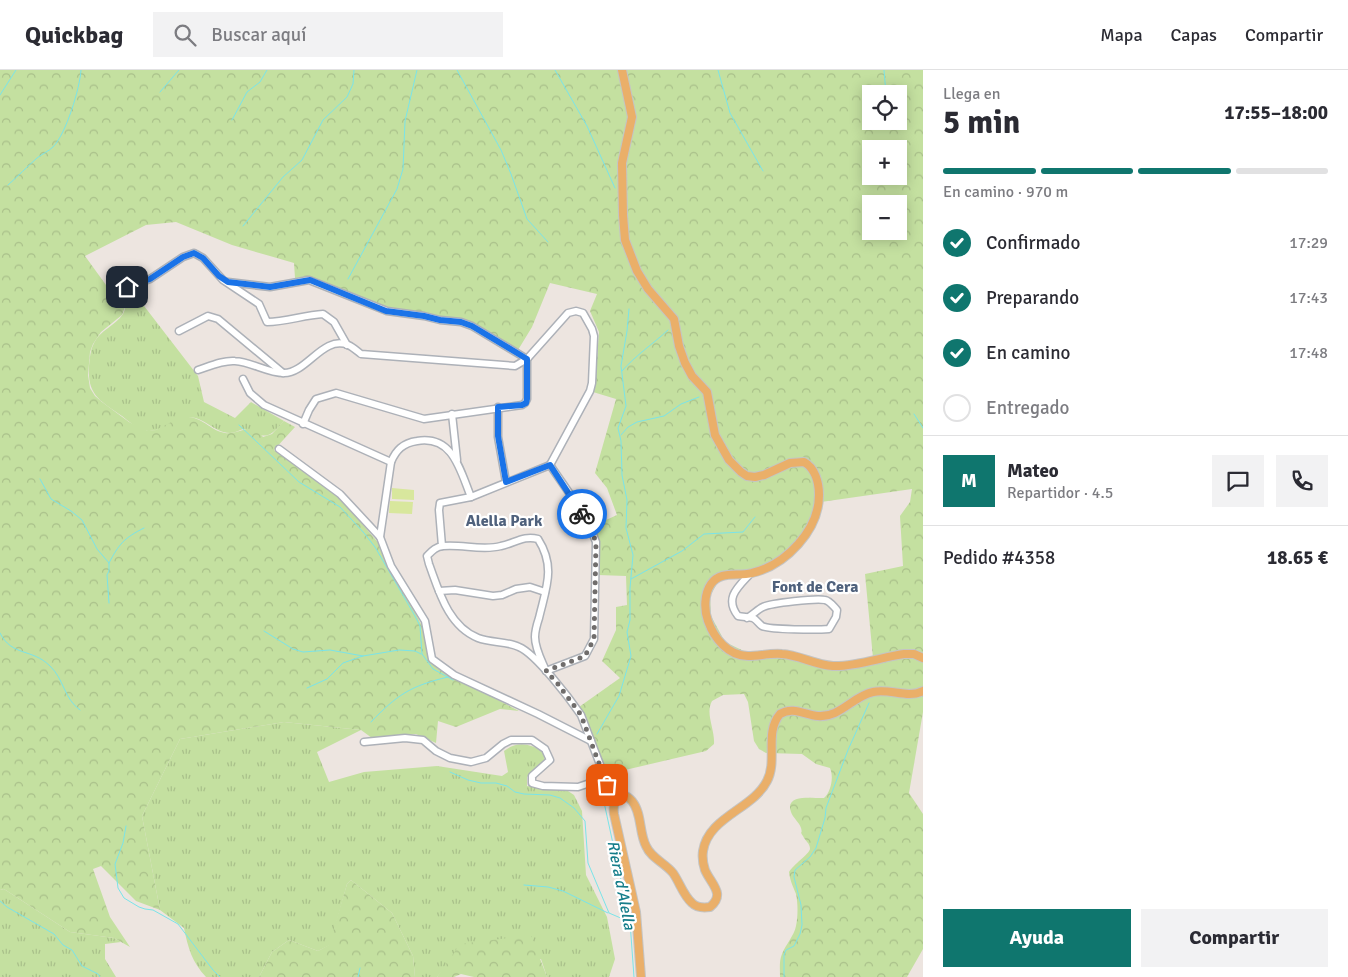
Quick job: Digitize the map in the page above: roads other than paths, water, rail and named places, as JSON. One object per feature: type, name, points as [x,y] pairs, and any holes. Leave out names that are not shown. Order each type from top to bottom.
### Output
[{"type":"main road","points":[[622,70],[632,117],[622,163],[623,214],[625,240],[637,271],[648,289],[674,319],[684,363],[692,376],[705,388],[709,395],[715,435],[729,460],[747,476],[755,477],[790,463],[804,462],[812,469],[818,485],[816,515],[798,545],[782,559],[750,574],[720,576],[712,582],[707,592],[706,606],[709,624],[724,647],[732,653],[748,656],[788,654],[833,666],[848,665],[904,654],[914,654],[923,658]]},
{"type":"main road","points":[[641,977],[638,921],[614,814],[616,799],[626,797],[633,802],[648,850],[672,872],[685,895],[693,904],[700,907],[710,907],[715,903],[717,895],[703,860],[705,844],[714,829],[758,793],[766,784],[771,768],[773,726],[780,714],[792,711],[825,716],[835,713],[870,692],[881,691],[913,694],[923,691]]},
{"type":"street","points":[[114,292],[150,279],[190,253],[203,258],[219,276],[259,304],[267,322],[282,322],[323,314],[334,322],[347,345],[361,354],[515,366],[527,359],[568,314],[576,311],[583,313],[594,336],[590,391],[550,465],[471,497],[440,503],[442,546]]},
{"type":"street","points":[[228,282],[270,287],[310,280],[386,311],[466,324],[527,359]]},
{"type":"street","points":[[179,330],[208,316],[218,319],[284,373]]},
{"type":"street","points":[[198,370],[223,362],[237,361],[284,373],[295,371],[324,348],[347,345]]},
{"type":"street","points":[[304,424],[309,410],[316,400],[336,393],[424,419],[522,405],[526,403],[527,399],[527,359]]},
{"type":"street","points":[[243,379],[250,393],[264,405],[391,462]]},
{"type":"street","points":[[498,407],[498,436],[506,482]]},
{"type":"street","points":[[452,414],[457,460],[471,497]]},
{"type":"street","points":[[380,537],[391,462],[396,451],[410,442],[425,440],[442,443],[457,460]]},
{"type":"street","points":[[278,449],[340,494],[380,537],[391,566],[425,620],[432,659],[454,675],[538,714],[590,741]]},
{"type":"street","points":[[546,671],[585,656],[594,639],[596,542],[576,505],[550,465]]},
{"type":"street","points":[[546,671],[537,649],[535,637],[549,578],[549,562],[544,548],[538,539],[531,537],[522,538],[495,547],[442,546],[432,550],[427,556],[428,564],[446,607],[464,631],[479,639],[519,646],[558,684],[581,715],[607,785],[616,799]]},
{"type":"street","points":[[747,618],[764,606],[814,599],[827,600],[836,610],[836,617],[829,630],[818,630],[766,627],[752,618],[747,618],[738,616],[731,603],[732,597],[740,584],[750,574]]},
{"type":"street","points":[[439,591],[456,590],[493,596],[530,587],[545,592]]},
{"type":"street","points":[[364,742],[405,738],[423,740],[436,751],[450,758],[472,762],[486,758],[511,740],[532,740],[544,749],[550,760],[532,776],[532,783],[543,786],[578,787],[605,778]]},
{"type":"waterway","points":[[0,95],[16,70]]},
{"type":"waterway","points":[[8,185],[58,141],[72,110],[81,70]]},
{"type":"waterway","points":[[160,92],[179,70]]},
{"type":"waterway","points":[[232,120],[247,92],[260,82],[267,70]]},
{"type":"waterway","points":[[243,226],[283,177],[302,160],[323,120],[347,97],[353,84],[354,70]]},
{"type":"waterway","points":[[348,279],[397,189],[403,169],[405,121],[417,70]]},
{"type":"waterway","points":[[457,70],[501,150],[527,219],[548,242]]},
{"type":"waterway","points":[[555,70],[587,126],[615,188]]},
{"type":"waterway","points":[[718,70],[730,113],[763,171]]},
{"type":"waterway","points":[[884,70],[885,85]]},
{"type":"waterway","points":[[597,734],[619,696],[631,656],[627,632],[630,620],[633,555],[626,528],[627,500],[622,475],[621,441],[618,428],[626,406],[621,366],[629,309]]},
{"type":"waterway","points":[[622,371],[668,330]]},
{"type":"waterway","points":[[621,435],[628,427],[637,422],[664,416],[681,404],[699,397]]},
{"type":"waterway","points":[[914,414],[923,428]]},
{"type":"waterway","points":[[239,425],[299,482],[340,507],[364,533],[375,547],[420,626],[422,654],[433,669],[453,680]]},
{"type":"waterway","points":[[40,479],[51,499],[82,520],[97,549],[109,563],[107,575],[109,603]]},
{"type":"waterway","points":[[631,579],[682,551],[704,534],[743,532],[755,517]]},
{"type":"waterway","points":[[109,563],[123,542],[144,528]]},
{"type":"waterway","points":[[264,631],[293,649],[303,652],[330,650],[363,656],[399,650],[415,651],[421,654]]},
{"type":"waterway","points":[[0,633],[10,646],[43,660],[50,666],[55,671],[67,695],[80,710]]},
{"type":"waterway","points":[[307,688],[327,679],[343,663],[363,656]]},
{"type":"waterway","points":[[371,722],[405,693],[424,684],[448,677]]},
{"type":"waterway","points":[[784,977],[784,955],[786,950],[794,946],[802,925],[801,905],[794,877],[795,870],[810,857],[816,848],[826,808],[848,750],[869,703]]},
{"type":"waterway","points":[[450,772],[468,780],[507,786],[515,792],[550,795],[560,798],[574,808],[585,821],[588,863],[609,913],[630,922]]},
{"type":"waterway","name":"Riera d'Alella","points":[[602,793],[630,922],[634,977]]},
{"type":"waterway","points":[[126,826],[123,843],[115,864],[118,888],[124,898],[139,907],[153,910],[178,924],[220,977]]},
{"type":"waterway","points":[[524,885],[548,887],[563,891],[608,913]]},
{"type":"waterway","points":[[0,901],[54,934],[63,945],[72,950],[82,966],[98,974],[100,977]]},
{"type":"waterway","points":[[358,977],[360,968]]},
{"type":"district","name":"Alella Park","points":[[504,521]]},
{"type":"district","name":"Font de Cera","points":[[815,587]]}]
